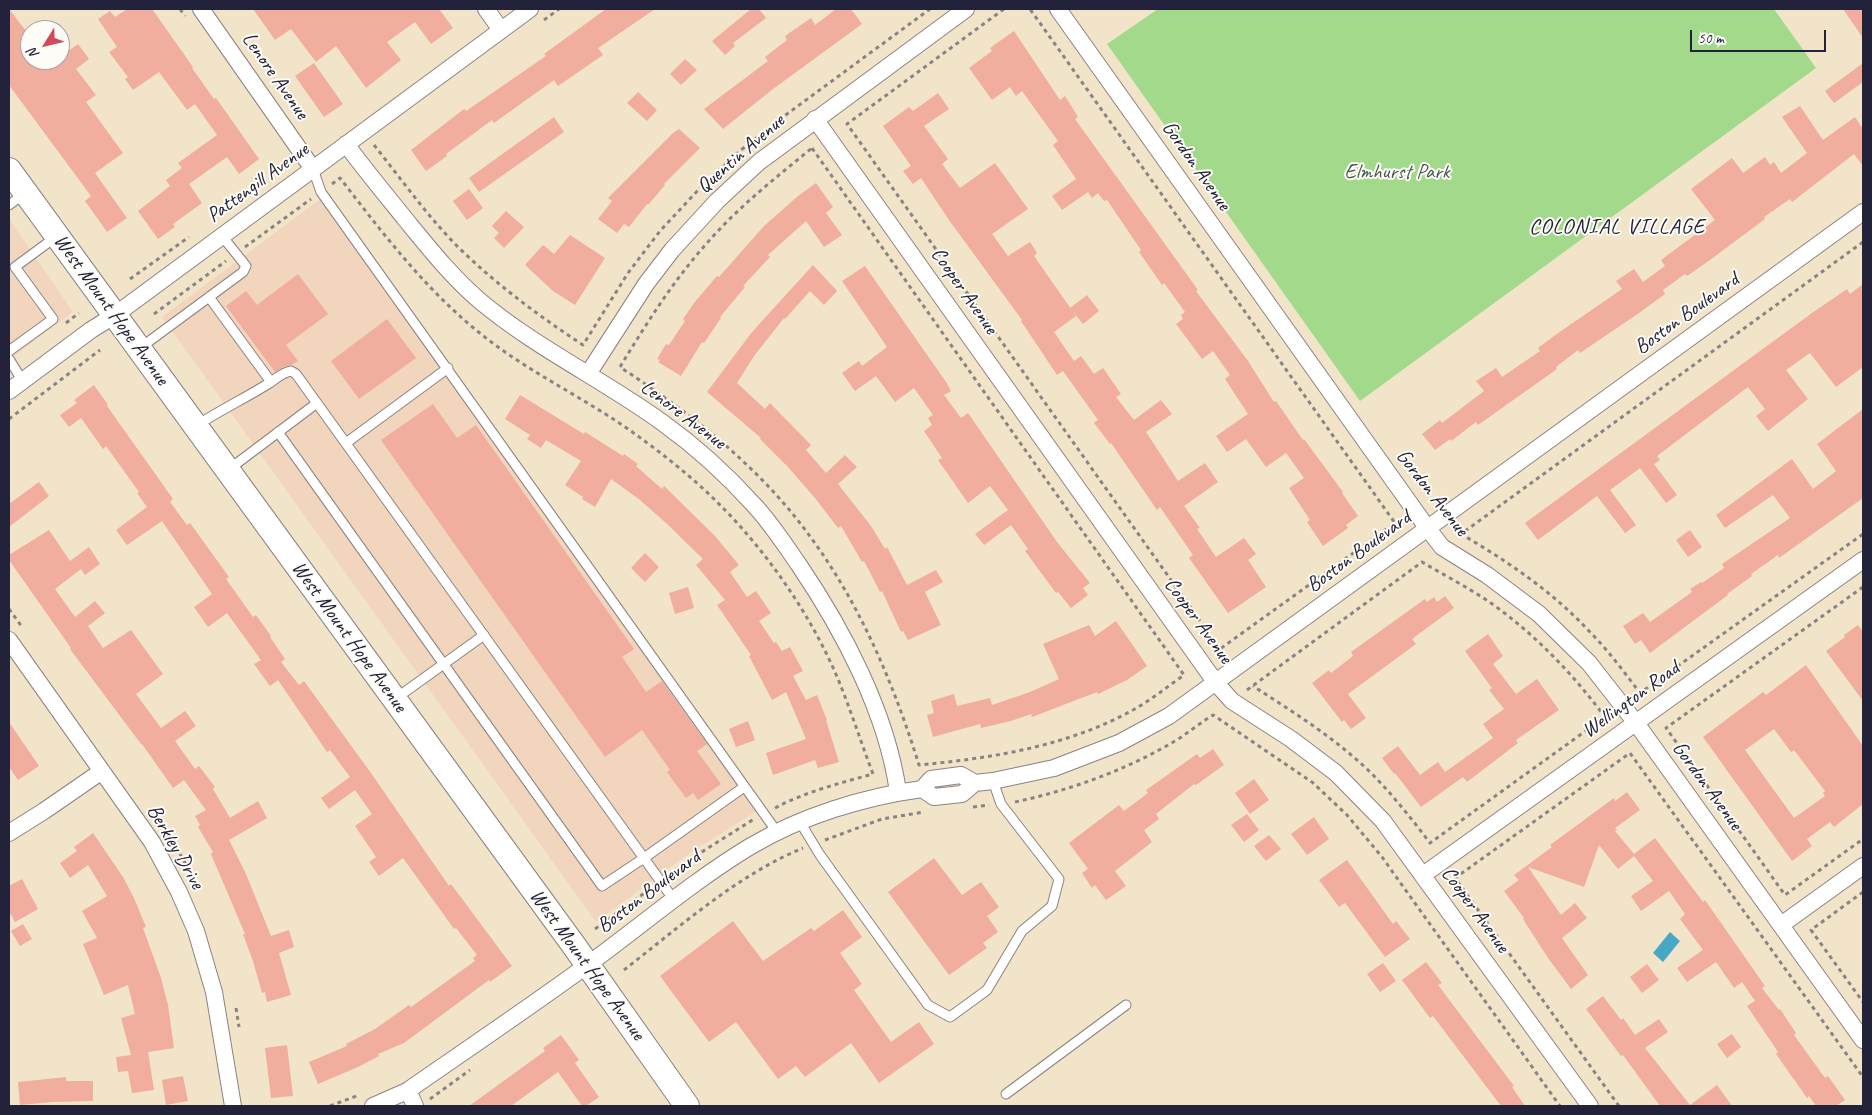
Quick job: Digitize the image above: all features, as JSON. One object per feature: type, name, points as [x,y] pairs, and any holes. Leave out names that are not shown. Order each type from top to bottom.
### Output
[{"type":"street","name":"Lenore Avenue","points":[[201,9],[313,169]]},
{"type":"street","points":[[486,9],[501,30]]},
{"type":"street","name":"Pattengill Avenue","points":[[9,390],[91,330],[116,315],[530,9]]},
{"type":"street","name":"Quentin Avenue","points":[[588,374],[646,284],[672,250],[717,201],[759,162],[966,9]]},
{"type":"street","name":"Gordon Avenue","points":[[1058,9],[1442,547],[1487,575],[1539,614],[1589,663],[1636,723],[1863,1040]]},
{"type":"street","name":"Cooper Avenue","points":[[816,119],[1216,683],[1232,701],[1291,739],[1336,773],[1384,821],[1590,1106]]},
{"type":"street","name":"Lenore Avenue","points":[[346,144],[442,264],[480,301],[516,328],[664,423],[715,466],[755,506],[788,549],[824,602],[852,653],[874,706],[895,769],[898,792]]},
{"type":"street","name":"West Mount Hope Avenue","points":[[9,170],[17,199],[57,236],[116,315],[687,1106]]},
{"type":"street","name":"Boston Boulevard","points":[[374,1106],[407,1092],[587,965],[710,872],[777,832],[841,807],[898,792],[922,790],[934,798],[962,794],[975,783],[1054,768],[1119,743],[1169,716],[1863,212]]},
{"type":"street","name":"Wellington Road","points":[[1423,875],[1863,560]]},
{"type":"street","name":"Berkley Drive","points":[[9,640],[152,842],[179,892],[196,931],[214,992],[233,1106]]},
{"type":"street","points":[[9,833],[44,812],[102,771]]},
{"type":"street","points":[[1781,925],[1863,866]]},
{"type":"street","points":[[407,1092],[415,1106]]},
{"type":"lane","points":[[313,169],[321,192],[777,832]]},
{"type":"lane","points":[[9,351],[53,319],[15,267],[57,236]]},
{"type":"lane","points":[[140,348],[243,272],[246,266],[222,236]]},
{"type":"lane","points":[[209,297],[271,382]]},
{"type":"lane","points":[[9,360],[22,380]]},
{"type":"lane","points":[[346,443],[448,368]]},
{"type":"lane","points":[[196,426],[222,409],[271,382],[286,371],[296,374],[674,900]]},
{"type":"lane","points":[[228,470],[317,403]]},
{"type":"lane","points":[[278,432],[602,886],[744,787]]},
{"type":"lane","points":[[394,699],[484,635]]},
{"type":"lane","points":[[800,822],[813,844],[928,1006],[950,1017],[987,990],[1022,931],[1052,906],[1059,879],[1001,804],[993,781]]},
{"type":"lane","points":[[1006,1094],[1126,1005]]},
{"type":"path","points":[[180,9],[185,16]]},
{"type":"path","points":[[539,24],[559,9]]},
{"type":"path","points":[[1004,9],[847,124],[1220,649],[1395,523],[1030,9]]},
{"type":"path","points":[[374,144],[425,209],[458,247],[497,283],[539,316],[583,345]]},
{"type":"path","points":[[812,148],[1184,675],[1133,710],[1088,730],[1047,744],[1003,755],[919,765],[904,716],[882,660],[857,610],[828,562],[796,519],[750,467],[705,428],[670,400],[620,367],[658,306],[684,271],[718,231],[758,192],[812,148]]},
{"type":"path","points":[[154,314],[340,178],[380,230],[433,290],[486,338],[628,428],[672,462],[717,501],[752,540],[788,589],[818,638],[842,687],[872,774],[786,802],[744,824],[660,881],[595,929]]},
{"type":"path","points":[[130,279],[194,233]]},
{"type":"path","points":[[1863,242],[1461,534],[1520,572],[1555,598],[1615,660],[1640,693],[1863,534]]},
{"type":"path","points":[[9,419],[100,350]]},
{"type":"path","points":[[1247,690],[1252,686],[1422,562],[1488,601],[1524,628],[1563,666],[1605,717],[1430,842],[1404,808],[1369,772],[1334,741],[1252,686]]},
{"type":"path","points":[[1863,587],[1666,728],[1785,895],[1863,839]]},
{"type":"path","points":[[973,807],[1001,804],[1054,793],[1099,778],[1138,761],[1213,715],[1312,782],[1347,815],[1382,857],[1560,1106]]},
{"type":"path","points":[[1619,1106],[1455,878],[1630,753],[1863,1077]]},
{"type":"path","points":[[624,970],[720,897],[769,864],[813,844],[882,819],[925,812]]},
{"type":"path","points":[[1863,892],[1811,930],[1863,1002]]},
{"type":"path","points":[[330,1106],[362,1094]]},
{"type":"shaded area","points":[[326,195],[760,809],[690,853],[596,922],[162,317]]},
{"type":"shaded area","points":[[9,219],[73,312],[9,360]]},
{"type":"green space","name":"Elmhurst Park","points":[[1158,9],[1774,9],[1816,68],[1360,401],[1107,44]]},
{"type":"water","points":[[1670,932],[1680,941],[1663,962],[1653,953]]},
{"type":"building","points":[[9,9],[20,23],[20,70],[70,70],[70,50],[78,44],[89,59],[76,69],[96,95],[86,102],[123,153],[95,173],[127,218],[107,232],[85,201],[91,196],[9,85]]},
{"type":"building","points":[[127,9],[152,9],[214,99],[216,98],[259,159],[239,174],[227,157],[189,184],[202,203],[173,224],[175,227],[158,239],[138,211],[170,186],[166,180],[182,168],[178,163],[217,135],[195,104],[187,110],[159,72],[133,90],[125,79],[128,77],[109,52],[117,47],[98,19],[110,11],[115,17]]},
{"type":"building","points":[[253,9],[439,9],[453,28],[431,44],[415,22],[387,42],[401,60],[366,88],[336,46],[316,62],[291,29],[275,40]]},
{"type":"building","points":[[606,9],[655,9],[598,48],[603,55],[558,86],[554,80],[494,123],[492,120],[426,171],[411,150],[464,109],[466,111],[546,56],[544,54]]},
{"type":"building","points":[[751,9],[759,9],[766,18],[733,43],[735,46],[725,55],[712,41]]},
{"type":"building","points":[[836,9],[851,9],[862,24],[773,89],[723,129],[704,109],[768,61],[765,57],[787,40],[785,36],[811,18],[815,25]]},
{"type":"building","points":[[1843,9],[1863,9],[1863,38]]},
{"type":"building","points":[[1014,31],[1060,100],[1065,96],[1078,117],[1075,119],[1198,290],[1196,291],[1248,361],[1274,402],[1276,401],[1304,439],[1358,516],[1346,525],[1348,528],[1323,546],[1307,522],[1310,520],[1289,488],[1304,478],[1286,453],[1266,467],[1246,439],[1227,452],[1216,436],[1248,414],[1225,379],[1230,375],[1213,351],[1202,359],[1176,324],[1183,319],[1181,315],[1185,312],[1164,283],[1162,285],[1139,252],[1141,250],[1107,200],[1104,201],[1098,193],[1092,198],[1088,192],[1062,210],[1052,196],[1076,179],[1053,145],[1058,141],[1022,91],[1016,96],[1010,87],[992,100],[969,68],[992,51],[990,48]]},
{"type":"building","points":[[685,59],[697,70],[681,85],[670,74]]},
{"type":"building","points":[[314,63],[343,104],[324,117],[295,76]]},
{"type":"building","points":[[1863,63],[1863,82],[1834,103],[1825,91]]},
{"type":"building","points":[[638,92],[657,110],[647,121],[627,103]]},
{"type":"building","points":[[938,93],[949,109],[924,126],[948,159],[942,164],[960,188],[995,163],[1028,209],[992,234],[1008,256],[1030,242],[1037,253],[1034,256],[1076,316],[1054,332],[1074,361],[1081,356],[1094,374],[1103,368],[1121,394],[1116,397],[1134,420],[1161,400],[1172,414],[1146,432],[1178,481],[1205,463],[1218,482],[1184,506],[1200,528],[1197,529],[1216,557],[1244,538],[1256,554],[1248,560],[1266,587],[1228,613],[1189,558],[1193,555],[1160,507],[1157,510],[1111,443],[1094,423],[1098,420],[1063,371],[1057,375],[1022,320],[949,220],[921,178],[913,184],[903,171],[911,166],[883,126],[909,107],[913,111]]},
{"type":"building","points":[[1800,106],[1823,140],[1855,117],[1863,129],[1863,166],[1854,154],[1792,202],[1790,199],[1710,260],[1687,276],[1685,274],[1663,290],[1665,294],[1639,313],[1580,353],[1578,350],[1556,367],[1557,369],[1478,425],[1476,422],[1451,441],[1450,439],[1435,450],[1422,434],[1440,420],[1442,423],[1484,391],[1476,381],[1496,368],[1502,377],[1540,351],[1538,348],[1554,336],[1622,289],[1616,281],[1634,269],[1643,282],[1665,266],[1661,260],[1715,220],[1691,189],[1732,158],[1743,173],[1765,157],[1770,165],[1774,162],[1781,173],[1807,153],[1782,117]]},
{"type":"building","points":[[554,117],[564,132],[479,192],[469,178]]},
{"type":"building","points":[[679,129],[700,148],[664,184],[629,227],[624,224],[617,233],[598,219],[612,201],[608,198]]},
{"type":"building","points":[[816,183],[833,207],[826,213],[842,235],[824,247],[806,221],[768,255],[770,257],[743,286],[745,287],[720,317],[704,343],[702,342],[681,376],[658,362],[660,360],[657,359],[666,344],[669,345],[685,321],[683,319],[717,276],[719,277],[764,226]]},
{"type":"building","points":[[469,189],[483,208],[467,220],[453,201]]},
{"type":"building","points":[[506,211],[524,227],[504,248],[494,238],[499,233],[492,226]]},
{"type":"building","points":[[570,235],[605,258],[575,305],[553,291],[525,265],[543,245],[554,254]]},
{"type":"building","points":[[813,265],[837,291],[824,305],[810,291],[784,318],[754,356],[737,383],[765,409],[770,403],[811,445],[806,450],[826,473],[845,455],[857,467],[838,484],[871,526],[885,549],[887,547],[907,585],[936,570],[943,582],[925,592],[941,625],[908,640],[903,631],[901,632],[882,591],[880,592],[864,561],[862,562],[841,526],[838,528],[815,498],[761,438],[707,392],[752,332]]},
{"type":"building","points":[[865,266],[946,382],[951,391],[944,395],[961,418],[968,413],[1057,542],[1090,583],[1083,588],[1088,595],[1071,608],[1058,592],[1056,593],[1025,551],[1028,549],[1011,525],[984,545],[975,534],[1008,510],[990,486],[968,503],[938,460],[942,458],[924,431],[932,425],[928,418],[933,415],[914,388],[895,402],[876,376],[855,391],[842,373],[859,361],[862,366],[887,347],[842,281]]},
{"type":"building","points":[[298,274],[328,314],[286,345],[298,361],[275,372],[226,306],[246,291],[257,305]]},
{"type":"building","points":[[1863,284],[1863,367],[1836,387],[1810,353],[1786,370],[1808,399],[1768,431],[1756,416],[1765,409],[1748,387],[1657,456],[1660,460],[1654,464],[1677,495],[1666,503],[1640,468],[1610,490],[1636,525],[1625,533],[1597,496],[1538,540],[1525,523],[1812,313],[1847,289],[1850,294]]},
{"type":"building","points":[[1087,295],[1099,311],[1083,324],[1070,308]]},
{"type":"building","points":[[387,319],[416,358],[359,399],[331,361]]},
{"type":"building","points":[[94,385],[173,499],[170,502],[187,525],[190,523],[229,577],[226,579],[253,617],[256,615],[271,636],[285,659],[281,662],[299,685],[304,681],[371,773],[449,886],[451,884],[512,966],[490,982],[489,980],[404,1043],[378,1054],[379,1056],[358,1067],[318,1084],[309,1062],[347,1046],[346,1044],[375,1029],[409,1005],[411,1007],[475,961],[473,958],[477,955],[456,928],[454,929],[403,858],[379,876],[369,862],[376,857],[355,826],[372,814],[355,790],[329,809],[321,798],[350,777],[330,750],[327,752],[278,680],[270,686],[254,664],[261,660],[227,613],[208,627],[194,607],[212,594],[162,521],[127,545],[116,530],[147,507],[137,493],[139,492],[106,446],[103,449],[81,418],[69,427],[60,415],[77,403],[74,400]]},
{"type":"building","points":[[520,395],[584,434],[585,432],[623,456],[624,454],[638,464],[636,466],[662,489],[664,486],[715,536],[739,565],[730,572],[747,597],[756,591],[771,613],[759,621],[782,651],[790,647],[803,671],[793,676],[806,700],[817,695],[827,720],[839,762],[818,768],[815,760],[773,775],[766,753],[806,739],[786,692],[772,700],[749,656],[751,655],[717,605],[725,600],[696,565],[703,559],[640,500],[611,479],[595,507],[565,485],[581,461],[546,440],[541,448],[527,439],[530,435],[505,419]]},
{"type":"building","points":[[433,404],[457,438],[476,425],[634,649],[622,657],[646,692],[662,681],[707,744],[697,751],[721,784],[698,800],[693,793],[686,798],[667,772],[670,770],[642,730],[605,757],[381,440]]},
{"type":"building","points":[[1863,409],[1863,498],[1779,558],[1778,555],[1751,574],[1752,576],[1728,595],[1650,653],[1641,640],[1635,644],[1623,626],[1643,613],[1650,622],[1692,592],[1690,589],[1724,568],[1722,564],[1790,518],[1773,495],[1725,528],[1716,515],[1792,459],[1813,489],[1836,471],[1817,444]]},
{"type":"building","points":[[39,482],[49,496],[9,527],[9,504]]},
{"type":"building","points":[[49,530],[70,561],[89,547],[100,564],[85,575],[81,569],[55,589],[75,617],[95,601],[105,613],[88,626],[103,648],[131,630],[163,674],[136,694],[161,728],[185,711],[196,726],[175,741],[195,769],[199,766],[215,787],[213,789],[230,818],[258,801],[267,818],[229,840],[246,874],[271,936],[289,930],[294,947],[279,953],[291,995],[267,1002],[265,992],[262,993],[243,934],[245,934],[211,854],[213,852],[198,827],[200,825],[195,816],[206,810],[184,780],[173,788],[70,649],[9,560],[9,555]]},
{"type":"building","points":[[1690,530],[1702,547],[1688,557],[1676,540]]},
{"type":"building","points":[[645,553],[659,567],[645,582],[631,568]]},
{"type":"building","points":[[688,587],[694,608],[675,614],[669,593]]},
{"type":"building","points":[[1445,596],[1454,608],[1412,639],[1416,644],[1348,694],[1366,718],[1351,729],[1344,720],[1342,722],[1312,683],[1329,670],[1331,673],[1353,656],[1351,652],[1425,599],[1427,602],[1434,597],[1437,602]]},
{"type":"building","points":[[1116,621],[1147,666],[1127,680],[1098,694],[1097,692],[1032,717],[1031,714],[981,728],[980,724],[933,737],[927,715],[934,713],[931,701],[954,694],[957,706],[990,698],[992,705],[1030,692],[1059,679],[1043,644],[1089,625],[1095,636]]},
{"type":"building","points":[[1858,625],[1863,632],[1863,701],[1826,651]]},
{"type":"building","points":[[1488,634],[1503,656],[1493,664],[1516,694],[1537,679],[1559,710],[1516,740],[1518,743],[1467,782],[1463,777],[1421,807],[1382,758],[1398,746],[1420,775],[1438,762],[1445,772],[1493,738],[1483,724],[1504,709],[1489,690],[1492,688],[1465,651]]},
{"type":"building","points":[[1806,665],[1863,746],[1863,804],[1834,827],[1830,822],[1807,839],[1812,846],[1792,861],[1703,737],[1763,692],[1766,695]],"holes":[[[1774,729],[1791,752],[1794,750],[1825,791],[1823,793],[1825,796],[1794,818],[1745,750]]]},
{"type":"building","points":[[748,721],[755,740],[736,747],[729,729]]},
{"type":"building","points":[[9,722],[39,766],[18,780],[9,767]]},
{"type":"building","points":[[1213,749],[1224,765],[1196,785],[1194,784],[1156,814],[1159,819],[1144,830],[1152,842],[1115,871],[1126,886],[1106,900],[1095,885],[1092,888],[1082,873],[1088,869],[1069,843],[1119,805],[1124,811],[1148,793],[1146,790],[1197,754],[1200,758]]},
{"type":"building","points":[[1254,779],[1269,800],[1250,814],[1235,793]]},
{"type":"building","points":[[1627,792],[1640,810],[1615,828],[1617,830],[1615,831],[1634,854],[1655,838],[1703,902],[1705,900],[1765,986],[1762,988],[1780,1009],[1796,1033],[1794,1035],[1825,1078],[1828,1076],[1845,1100],[1836,1106],[1816,1106],[1809,1096],[1807,1098],[1776,1054],[1778,1052],[1747,1006],[1755,1001],[1742,982],[1734,988],[1716,962],[1687,982],[1677,968],[1703,950],[1680,919],[1685,914],[1669,891],[1641,911],[1631,896],[1653,881],[1634,856],[1618,869],[1599,845],[1584,887],[1528,867],[1561,915],[1575,903],[1587,918],[1562,938],[1588,975],[1571,989],[1548,958],[1524,918],[1504,891],[1519,880],[1514,875],[1552,847],[1550,845],[1614,798],[1615,801]]},
{"type":"building","points":[[1247,814],[1259,830],[1244,842],[1231,825]]},
{"type":"building","points":[[1314,817],[1329,839],[1307,855],[1291,834]]},
{"type":"building","points":[[93,833],[123,877],[134,898],[146,927],[143,928],[161,978],[168,1005],[174,1048],[148,1052],[154,1090],[132,1093],[128,1071],[118,1072],[116,1057],[131,1055],[121,1018],[135,1014],[128,985],[104,995],[83,944],[97,938],[82,911],[107,896],[88,865],[70,878],[60,863],[77,851],[74,847]]},
{"type":"building","points":[[1269,835],[1281,849],[1266,861],[1254,846]]},
{"type":"building","points":[[934,858],[962,895],[981,882],[999,907],[987,916],[998,932],[983,943],[987,948],[949,975],[888,892]]},
{"type":"building","points":[[1347,860],[1393,924],[1396,921],[1410,939],[1385,957],[1345,903],[1339,907],[1319,880]]},
{"type":"building","points":[[22,879],[38,909],[15,922],[9,911],[9,886]]},
{"type":"building","points":[[843,910],[862,937],[840,953],[862,984],[854,990],[891,1042],[919,1022],[934,1044],[879,1083],[851,1043],[805,1077],[796,1066],[778,1079],[736,1022],[709,1042],[660,976],[733,921],[763,961],[811,928],[814,931]]},
{"type":"building","points":[[23,924],[32,939],[20,946],[11,931]]},
{"type":"building","points":[[1426,962],[1442,983],[1438,985],[1514,1086],[1512,1087],[1525,1106],[1501,1106],[1433,1016],[1430,1018],[1402,980]]},
{"type":"building","points":[[1383,963],[1396,981],[1380,992],[1367,974]]},
{"type":"building","points":[[1647,964],[1659,980],[1642,993],[1630,977]]},
{"type":"building","points":[[1603,996],[1621,1020],[1623,1018],[1635,1035],[1659,1019],[1668,1032],[1645,1048],[1690,1105],[1717,1085],[1732,1106],[1660,1106],[1623,1055],[1621,1056],[1586,1009]]},
{"type":"building","points":[[1732,1034],[1741,1047],[1727,1058],[1717,1044]]},
{"type":"building","points":[[561,1035],[579,1060],[575,1063],[599,1097],[586,1106],[582,1106],[558,1072],[511,1106],[469,1106],[545,1051],[543,1048]]},
{"type":"building","points":[[287,1045],[293,1096],[271,1098],[265,1048]]},
{"type":"building","points":[[183,1076],[188,1101],[166,1105],[162,1080]]},
{"type":"building","points":[[66,1077],[66,1081],[93,1081],[93,1101],[20,1105],[18,1082]]},
{"type":"district","name":"COLONIAL VILLAGE","points":[[1617,227]]}]
